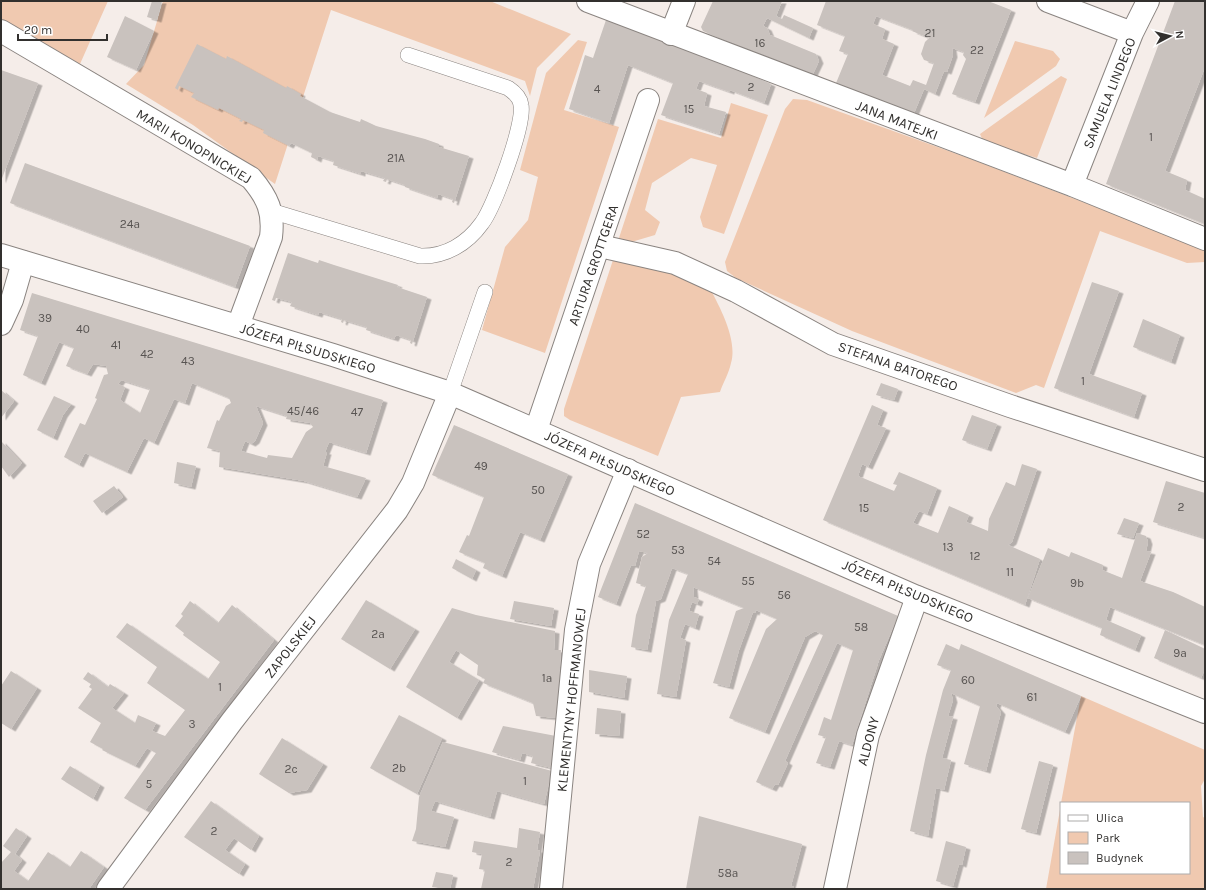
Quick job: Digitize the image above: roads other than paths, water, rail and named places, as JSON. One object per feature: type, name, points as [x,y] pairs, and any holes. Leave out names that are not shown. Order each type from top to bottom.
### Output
[{"type":"street","name":"JANA MATEJKI","points":[[588,1],[1072,186],[1205,239]]},
{"type":"street","points":[[671,34],[684,1]]},
{"type":"street","points":[[1048,1],[1132,33]]},
{"type":"street","name":"SAMUELA LINDEGO","points":[[1072,186],[1132,33],[1148,1]]},
{"type":"street","name":"MARII KONOPNICKIEJ","points":[[1,31],[251,178],[260,188],[271,211],[272,224],[267,250],[238,326]]},
{"type":"street","name":"ARTURA GROTTGERA","points":[[536,430],[600,246],[648,100]]},
{"type":"street","name":"STEFANA BATOREGO","points":[[600,246],[675,263],[736,291],[833,344],[1010,406],[1205,470]]},
{"type":"street","name":"JÓZEFA PIŁSUDSKIEGO","points":[[1,255],[238,326],[450,393],[917,597],[1205,712]]},
{"type":"street","points":[[1,324],[12,300],[23,262]]},
{"type":"street","name":"ZAPOLSKIEJ","points":[[108,889],[232,721],[397,510],[412,483],[450,393]]},
{"type":"street","name":"KLEMENTYNY HOFFMANOWEJ","points":[[551,889],[576,630],[589,564],[628,470]]},
{"type":"street","name":"ALDONY","points":[[835,889],[868,735],[917,597]]},
{"type":"lane","points":[[271,211],[420,256],[433,257],[458,246],[482,224],[491,210],[501,184],[520,123],[521,103],[516,94],[508,88],[408,54]]},
{"type":"lane","points":[[450,393],[485,292]]}]
